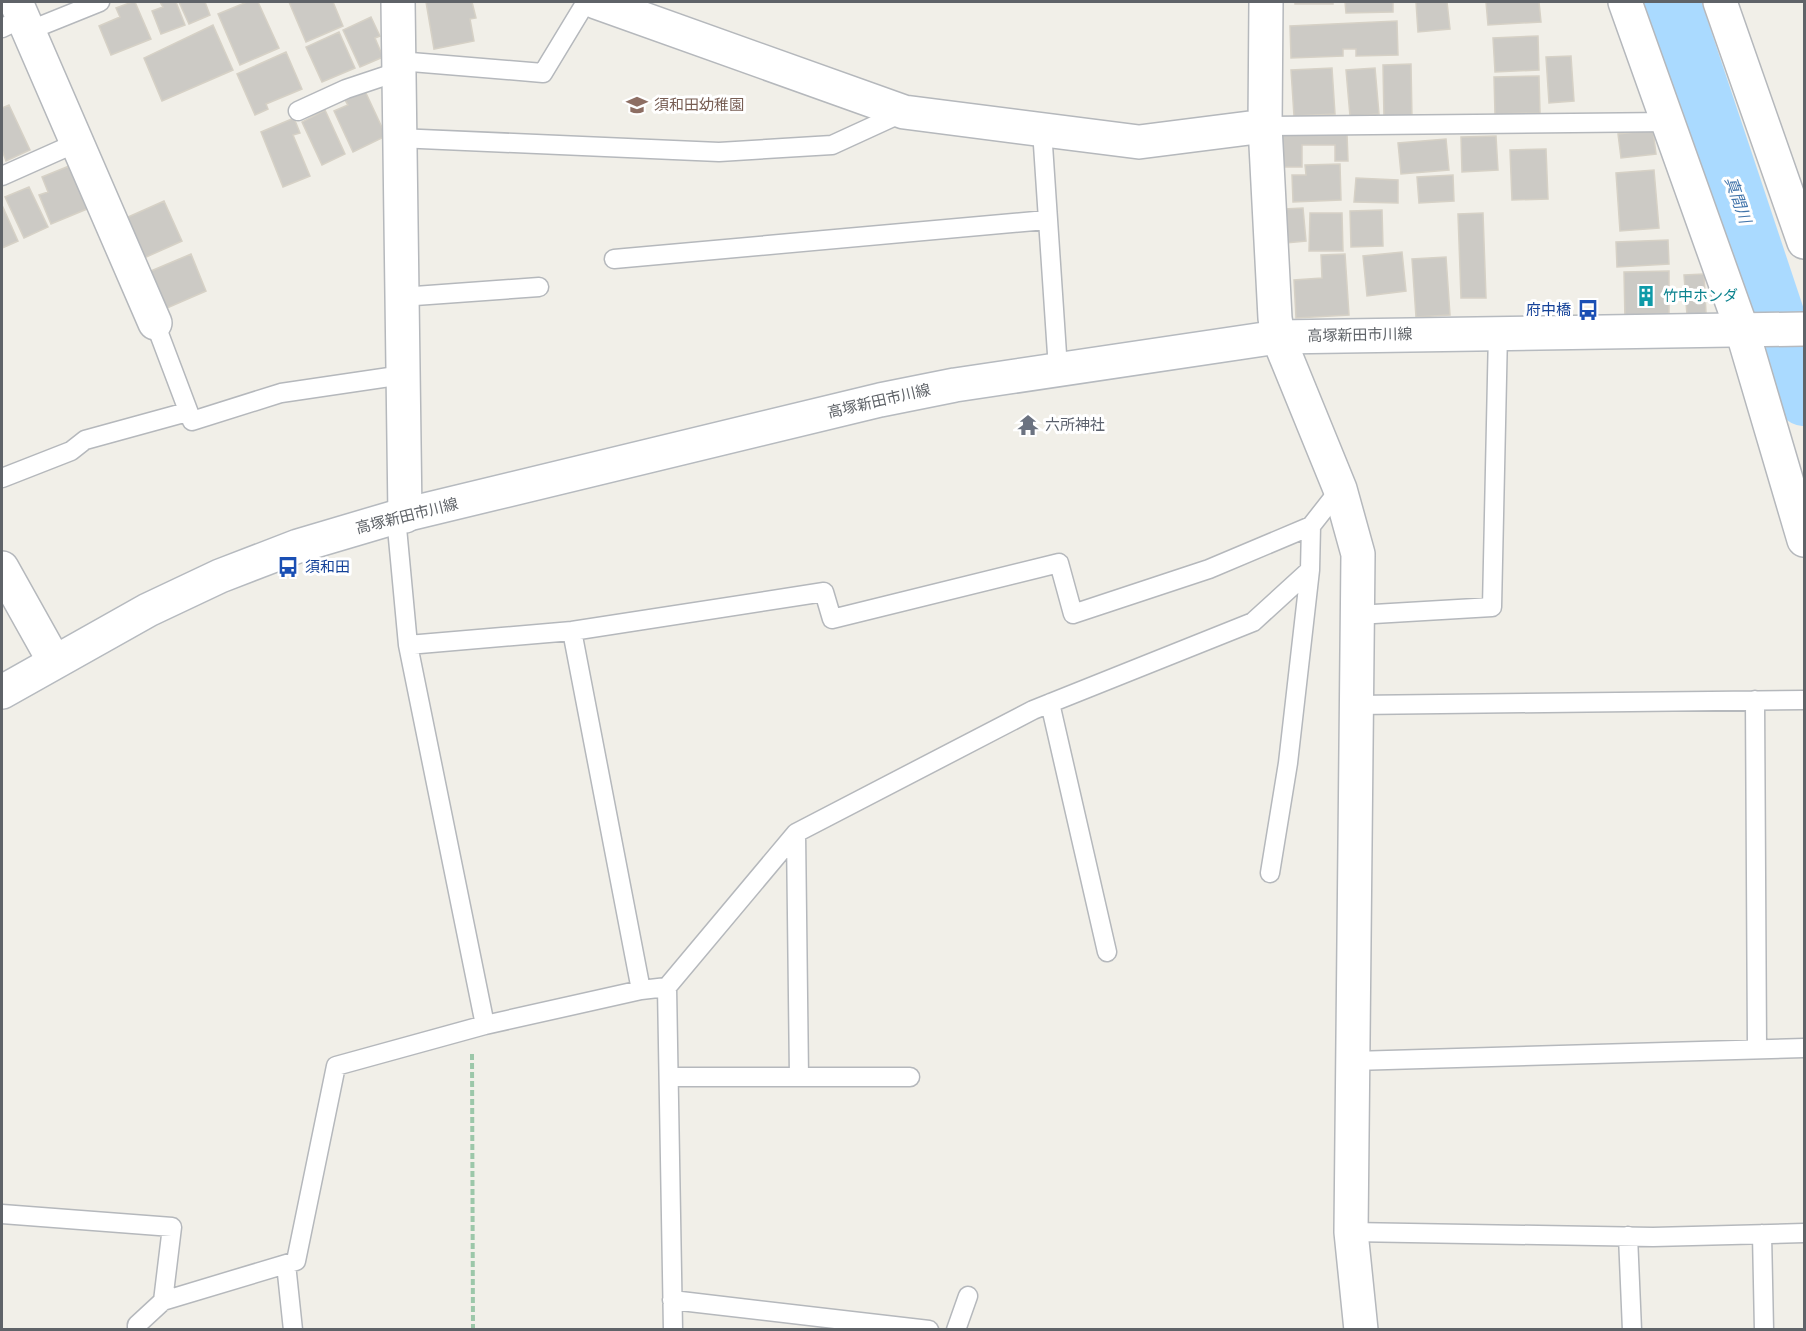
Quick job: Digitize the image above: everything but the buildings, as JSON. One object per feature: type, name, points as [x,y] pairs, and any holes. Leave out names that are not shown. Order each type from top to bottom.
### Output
[{"type":"street","points":[[398,2],[398,138],[403,375],[400,517]]},
{"type":"street","points":[[596,2],[904,112],[1139,142],[1265,126]]},
{"type":"street","points":[[1266,2],[1265,126],[1278,337],[1340,489],[1358,554],[1351,1232],[1362,1329]]},
{"type":"street","points":[[1625,2],[1749,330],[1804,540]]},
{"type":"street","points":[[1720,2],[1804,242]]},
{"type":"street","points":[[17,19],[76,143],[154,323]]},
{"type":"street","name":"高塚新田市川線","points":[[2,692],[148,610],[220,576],[298,546],[400,517],[880,400],[955,385],[1278,337],[1804,329]]},
{"type":"street","points":[[2,568],[54,661]]},
{"type":"lane","points":[[17,19],[100,2]]},
{"type":"lane","points":[[298,111],[399,66],[543,74],[586,2]]},
{"type":"lane","points":[[398,138],[719,152],[832,145],[904,112]]},
{"type":"lane","points":[[1265,126],[1669,122]]},
{"type":"lane","points":[[1042,130],[1046,219],[1058,369]]},
{"type":"lane","points":[[2,176],[76,143]]},
{"type":"lane","points":[[614,259],[1046,219]]},
{"type":"lane","points":[[401,297],[539,287]]},
{"type":"lane","points":[[154,323],[192,421],[281,393],[403,375]]},
{"type":"lane","points":[[1357,615],[1492,607],[1498,332]]},
{"type":"lane","points":[[2,478],[71,451],[85,440],[187,412]]},
{"type":"lane","points":[[408,645],[572,631],[824,592],[832,620],[1059,563],[1072,614],[1209,569],[1311,526],[1340,489]]},
{"type":"lane","points":[[400,517],[408,645],[479,1027]]},
{"type":"lane","points":[[1270,873],[1288,763],[1310,570],[1311,526]]},
{"type":"lane","points":[[673,1329],[667,987],[796,832],[1050,703],[1253,622],[1310,570]]},
{"type":"lane","points":[[572,631],[641,990]]},
{"type":"lane","points":[[1755,700],[1757,1049]]},
{"type":"lane","points":[[1356,705],[1804,700]]},
{"type":"lane","points":[[1050,703],[1107,951]]},
{"type":"lane","points":[[796,832],[799,1077]]},
{"type":"lane","points":[[137,1329],[137,1325],[163,1300],[296,1261],[336,1066],[479,1027],[641,990],[667,987]]},
{"type":"lane","points":[[1353,1061],[1804,1048]]},
{"type":"lane","points":[[669,1077],[910,1077]]},
{"type":"lane","points":[[2,1214],[172,1227],[163,1300]]},
{"type":"lane","points":[[1351,1232],[1628,1236],[1804,1233]]},
{"type":"lane","points":[[1762,1234],[1764,1329]]},
{"type":"lane","points":[[1628,1236],[1632,1329]]},
{"type":"lane","points":[[286,1264],[293,1329]]},
{"type":"lane","points":[[956,1329],[969,1296]]},
{"type":"lane","points":[[672,1300],[929,1329]]},
{"type":"path","points":[[473,1329],[479,1027]]},
{"type":"waterway","name":"真間川","points":[[1672,2],[1804,398]]},
{"type":"place","name":"須和田幼稚園","points":[[637,105]]},
{"type":"place","name":"竹中ホンダ","points":[[1646,296]]},
{"type":"place","name":"府中橋","points":[[1588,310]]},
{"type":"place","name":"六所神社","points":[[1028,425]]},
{"type":"place","name":"須和田","points":[[288,567]]}]
